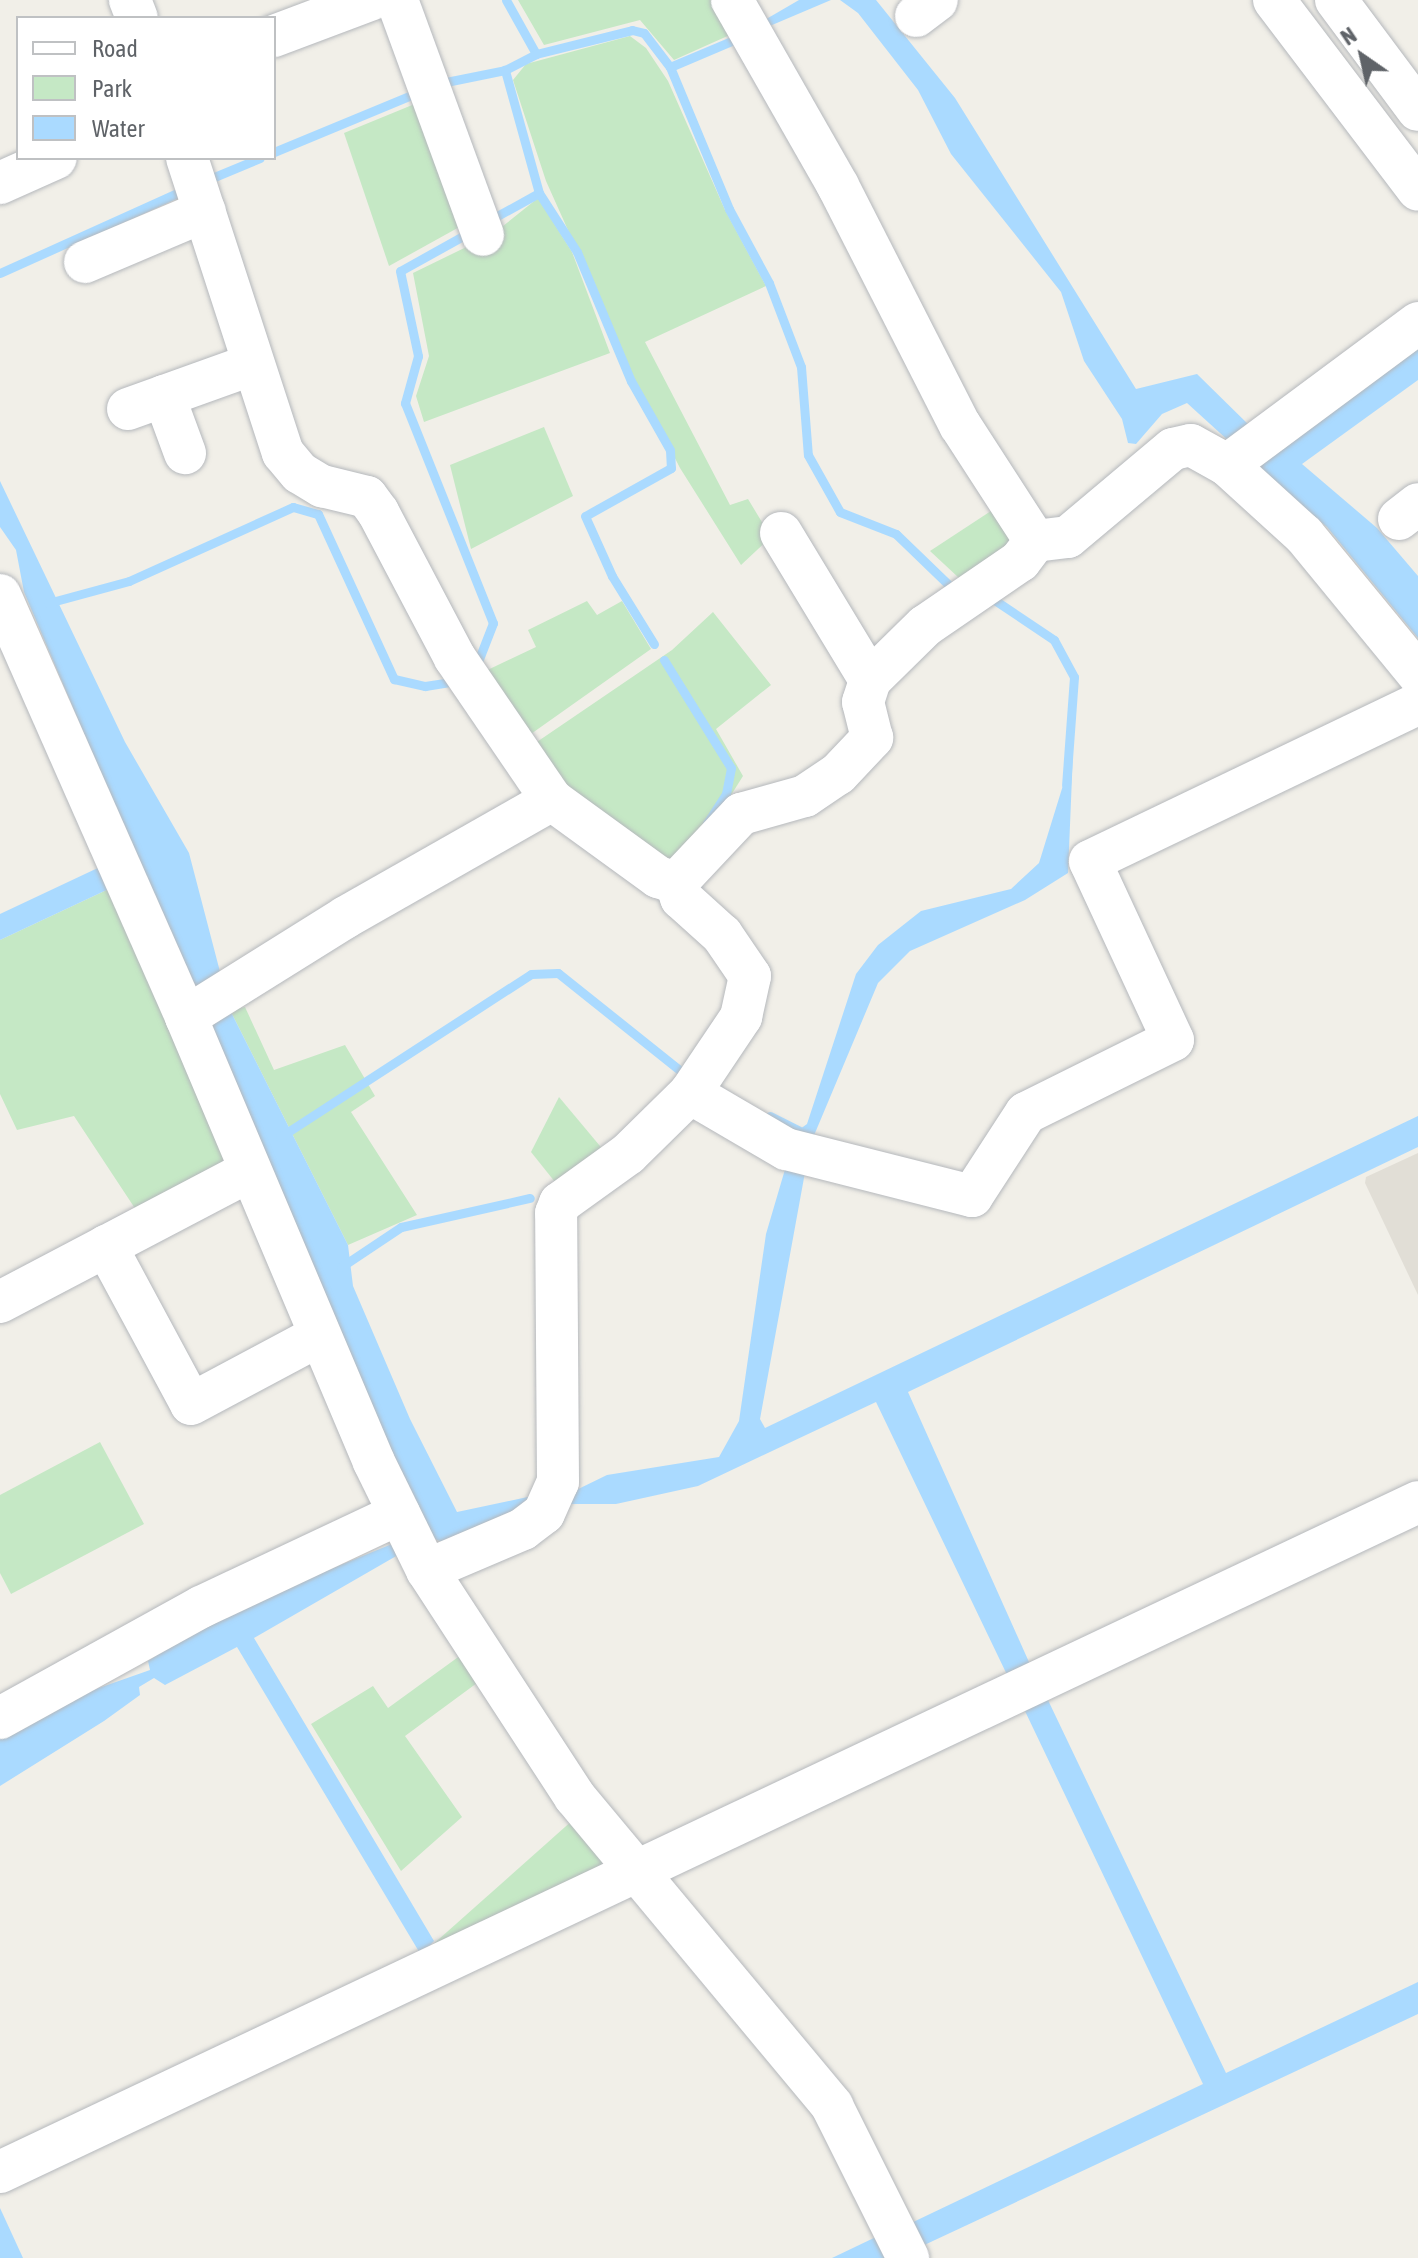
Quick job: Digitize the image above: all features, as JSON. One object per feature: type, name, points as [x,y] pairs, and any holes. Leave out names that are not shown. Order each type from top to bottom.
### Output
[{"type":"street","points":[[276,35],[370,0]]},
{"type":"street","points":[[397,0],[480,228]]},
{"type":"street","points":[[732,0],[838,186],[960,425],[1035,541]]},
{"type":"street","points":[[1274,0],[1418,190]]},
{"type":"street","points":[[1336,0],[1418,110]]},
{"type":"street","points":[[3,172],[48,160]]},
{"type":"street","points":[[188,160],[251,365],[283,453],[300,473],[322,486],[367,497],[378,512],[455,658],[552,800],[658,877],[676,883]]},
{"type":"street","points":[[85,262],[205,211]]},
{"type":"street","points":[[1227,465],[1418,323]]},
{"type":"street","points":[[185,453],[146,403],[251,365]]},
{"type":"street","points":[[676,883],[725,826],[741,814],[805,796],[838,774],[872,738],[863,702],[870,680],[925,626],[1020,561],[1035,541],[1068,537],[1173,449],[1191,445],[1227,465],[1304,535],[1418,674]]},
{"type":"street","points":[[781,533],[870,680]]},
{"type":"street","points":[[0,595],[186,1017],[320,1335],[427,1570],[491,1675],[634,1872],[832,2106],[908,2258]]},
{"type":"street","points":[[690,1093],[801,1152],[972,1196],[1026,1113],[1173,1040],[1090,861],[1418,704]]},
{"type":"street","points":[[186,1017],[552,800]]},
{"type":"street","points":[[427,1570],[523,1529],[544,1513],[558,1482],[556,1213],[560,1203],[628,1154],[690,1093],[741,1017],[750,976],[722,935],[681,898],[676,883]]},
{"type":"street","points":[[0,1302],[250,1171]]},
{"type":"street","points":[[106,1246],[191,1404],[320,1335]]},
{"type":"street","points":[[0,2172],[1418,1502]]},
{"type":"street","points":[[0,1718],[201,1607],[399,1514]]},
{"type":"shaded area","points":[[1418,1153],[1418,1295],[1365,1183],[1366,1177]]},
{"type":"green space","points":[[518,0],[714,0],[732,34],[674,60],[640,20],[544,45]]},
{"type":"green space","points":[[630,36],[646,48],[668,81],[725,210],[766,286],[645,342],[730,505],[748,499],[771,537],[741,565],[680,468],[636,382],[546,181],[513,80],[526,64]]},
{"type":"green space","points":[[422,101],[463,225],[389,266],[344,133]]},
{"type":"green space","points":[[538,198],[572,252],[610,353],[424,422],[416,396],[429,356],[413,273],[493,234]]},
{"type":"green space","points":[[544,427],[573,496],[471,549],[450,465]]},
{"type":"green space","points":[[994,509],[1017,543],[959,578],[930,551]]},
{"type":"green space","points":[[587,601],[597,615],[622,601],[651,649],[521,741],[477,675],[536,647],[528,630]]},
{"type":"green space","points":[[713,612],[771,685],[716,729],[743,776],[723,808],[672,866],[559,789],[528,748],[672,650]]},
{"type":"green space","points":[[113,887],[232,1163],[140,1216],[74,1116],[17,1130],[0,1094],[0,940]]},
{"type":"green space","points":[[245,1007],[274,1070],[345,1045],[375,1096],[351,1112],[417,1215],[348,1245],[230,1010]]},
{"type":"green space","points":[[559,1097],[605,1152],[559,1187],[531,1152]]},
{"type":"green space","points":[[100,1442],[144,1524],[11,1594],[0,1573],[0,1495]]},
{"type":"green space","points":[[461,1655],[477,1683],[405,1736],[462,1817],[401,1871],[311,1724],[373,1686],[388,1708]]},
{"type":"green space","points":[[574,1819],[603,1859],[598,1876],[421,1955]]},
{"type":"water","points":[[799,0],[831,0],[765,28],[761,22]]},
{"type":"water","points":[[840,0],[876,0],[955,98],[1136,389],[1197,374],[1253,429],[1231,443],[1187,403],[1162,414],[1136,444],[1128,443],[1122,419],[1084,361],[1061,292],[951,154],[918,90],[858,13]]},
{"type":"water","points":[[1418,349],[1418,380],[1302,464],[1377,528],[1418,576],[1418,638],[1327,527],[1253,464]]},
{"type":"water","points":[[0,481],[125,742],[189,853],[230,1010],[348,1245],[353,1286],[410,1419],[457,1512],[537,1495],[526,1513],[448,1544],[432,1538],[392,1460],[24,592],[16,550],[0,527]]},
{"type":"water","points":[[1073,753],[1068,873],[1025,900],[910,951],[878,983],[810,1145],[760,1419],[765,1428],[1418,1116],[1418,1147],[908,1392],[1033,1671],[1010,1681],[876,1402],[698,1486],[616,1504],[569,1504],[566,1495],[607,1475],[719,1457],[739,1421],[766,1234],[796,1132],[807,1124],[856,974],[878,945],[921,911],[1011,889],[1039,863]]},
{"type":"water","points":[[102,866],[113,887],[0,940],[0,914]]},
{"type":"water","points":[[392,1544],[398,1555],[254,1638],[434,1941],[421,1955],[237,1647],[165,1685],[154,1678],[139,1687],[140,1695],[104,1721],[0,1786],[0,1738],[59,1702],[150,1670],[148,1661],[223,1613]]},
{"type":"water","points":[[1047,1698],[1226,2073],[1418,1982],[1418,2014],[920,2247],[909,2224],[1203,2084],[1024,1709]]},
{"type":"water","points":[[0,2208],[23,2258],[0,2258]]},
{"type":"water","points":[[878,2236],[890,2258],[832,2258]]},
{"type":"waterway","points":[[506,0],[536,54],[632,30],[644,33],[670,67],[729,209],[769,283],[801,367],[808,455],[840,512],[896,534],[954,590]]},
{"type":"waterway","points":[[670,67],[734,40]]},
{"type":"waterway","points":[[488,221],[539,193],[505,70],[536,54]]},
{"type":"waterway","points":[[446,82],[505,70]]},
{"type":"waterway","points":[[276,151],[419,92]]},
{"type":"waterway","points":[[207,180],[255,160]]},
{"type":"waterway","points":[[0,273],[184,190]]},
{"type":"waterway","points":[[539,193],[577,252],[631,381],[670,450],[671,468],[585,516],[612,576],[654,644]]},
{"type":"waterway","points":[[472,231],[400,271],[418,356],[405,403],[493,623],[477,664]]},
{"type":"waterway","points":[[48,603],[129,581],[293,507],[318,514],[394,679],[425,686],[450,682]]},
{"type":"waterway","points":[[996,601],[1054,640],[1074,677],[1066,785]]},
{"type":"waterway","points":[[664,660],[731,768],[726,794],[707,823]]},
{"type":"waterway","points":[[280,1137],[531,974],[558,973],[682,1072]]},
{"type":"waterway","points":[[770,1116],[806,1134]]},
{"type":"waterway","points":[[341,1267],[401,1227],[530,1198]]}]
